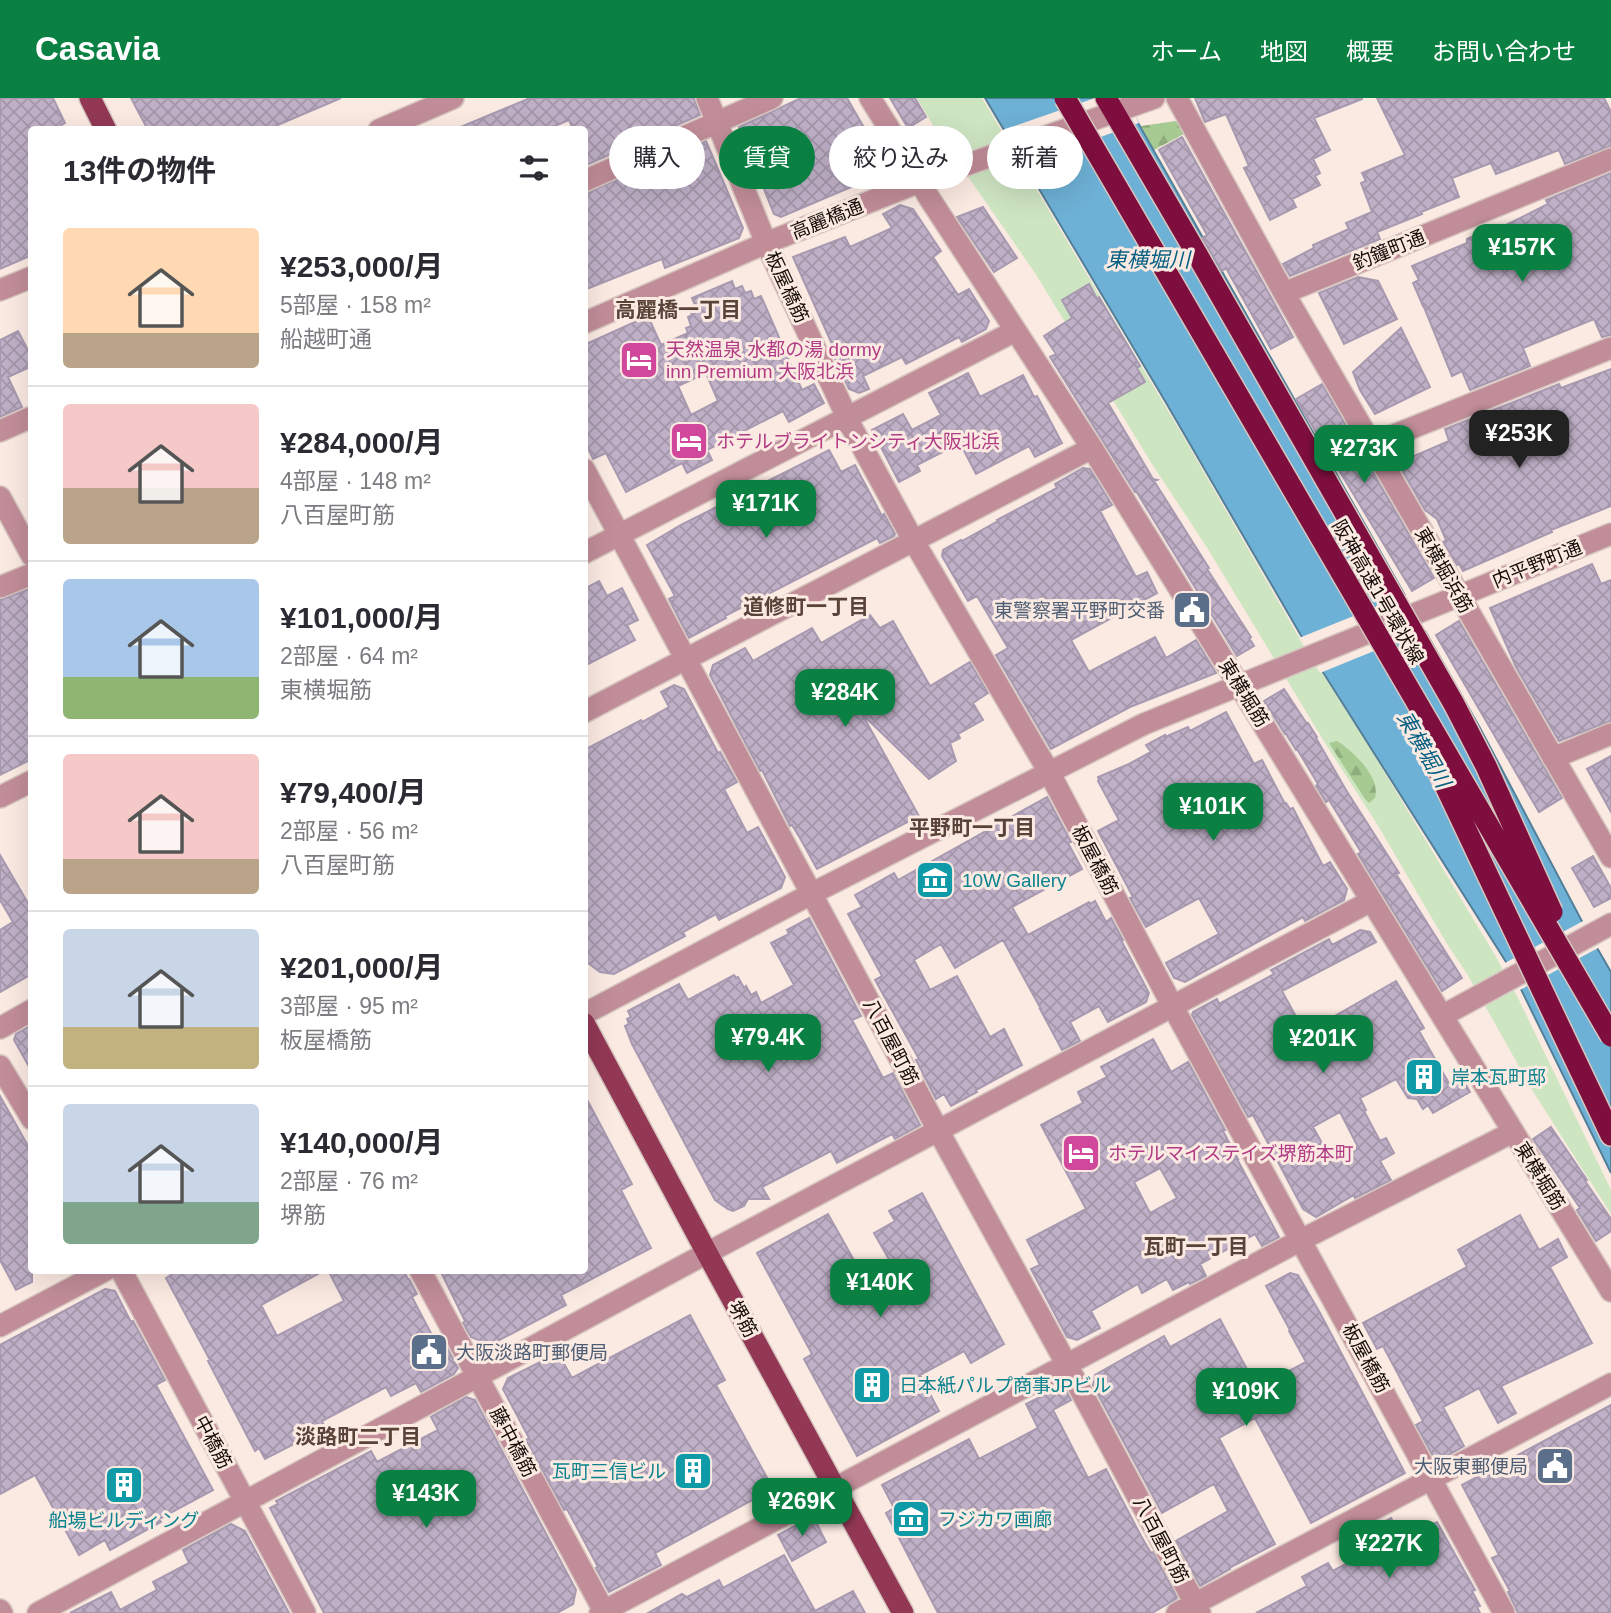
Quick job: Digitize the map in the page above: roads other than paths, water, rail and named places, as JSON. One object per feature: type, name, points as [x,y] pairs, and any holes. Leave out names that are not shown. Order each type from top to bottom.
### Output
[{"type":"highway","name":"阪神高速1号環状線","points":[[1065,98],[1611,1036]]},
{"type":"highway","points":[[1117,105],[1454,704],[1492,779],[1598,1014]]},
{"type":"highway","points":[[1358,604],[1611,1135]]},
{"type":"main road","points":[[90,98],[104,126]]},
{"type":"main road","name":"堺筋","points":[[588,1031],[903,1613]]},
{"type":"street","points":[[398,98],[408,124],[453,98]]},
{"type":"street","name":"板屋橋筋","points":[[707,98],[766,243],[847,417],[914,540],[1049,772],[1173,1007],[1504,1613]]},
{"type":"street","points":[[588,179],[772,98]]},
{"type":"street","name":"東横堀筋","points":[[870,98],[889,126]]},
{"type":"street","name":"高麗橋通","points":[[973,161],[1117,105],[1154,98]]},
{"type":"street","name":"東横堀浜筋","points":[[1177,98],[1284,293],[1611,857]]},
{"type":"street","name":"釣鐘町通","points":[[1284,293],[1611,159]]},
{"type":"street","name":"高麗橋通","points":[[588,321],[766,243],[901,189]]},
{"type":"street","name":"東横堀筋","points":[[932,189],[1015,331],[1239,685],[1611,1291]]},
{"type":"street","points":[[0,290],[28,279]]},
{"type":"street","points":[[588,550],[1015,331]]},
{"type":"street","points":[[1372,444],[1611,348]]},
{"type":"street","points":[[0,431],[28,419]]},
{"type":"street","points":[[588,710],[1092,449]]},
{"type":"street","name":"八百屋町筋","points":[[588,476],[1067,1366],[1190,1610]]},
{"type":"street","points":[[0,497],[28,549]]},
{"type":"street","name":"内平野町通","points":[[588,1012],[811,894],[1144,724],[1611,534]]},
{"type":"street","points":[[0,587],[28,576]]},
{"type":"street","points":[[1553,758],[1611,734]]},
{"type":"street","points":[[0,797],[28,783]]},
{"type":"street","points":[[38,1613],[1371,901]]},
{"type":"street","points":[[1442,1016],[1608,926]]},
{"type":"street","points":[[0,1028],[28,1012]]},
{"type":"street","points":[[0,1066],[28,1112]]},
{"type":"street","points":[[603,1612],[1301,1240],[1513,1132]]},
{"type":"street","points":[[0,1326],[98,1274]]},
{"type":"street","name":"中橋筋","points":[[123,1274],[305,1613]]},
{"type":"street","name":"藤中橋筋","points":[[422,1274],[603,1612]]},
{"type":"street","points":[[1190,1610],[1611,1384]]},
{"type":"water","name":"東横堀川","points":[[985,98],[1124,98],[1480,728],[1611,972],[1611,1173],[1513,973],[1314,658],[1039,189],[1083,189],[1083,126],[1002,126]]},
{"type":"place","name":"天然温泉 水都の湯 dormy inn Premium 大阪北浜","points":[[639,360]]},
{"type":"place","name":"ホテルブライトンシティ大阪北浜","points":[[689,441]]},
{"type":"place","name":"東警察署平野町交番","points":[[1192,610]]},
{"type":"place","name":"10W Gallery","points":[[935,880]]},
{"type":"place","name":"岸本瓦町邸","points":[[1424,1077]]},
{"type":"place","name":"ホテルマイステイズ堺筋本町","points":[[1081,1153]]},
{"type":"place","name":"大阪淡路町郵便局","points":[[429,1352]]},
{"type":"place","name":"日本紙パルプ商事JPビル","points":[[872,1385]]},
{"type":"place","name":"大阪東郵便局","points":[[1555,1466]]},
{"type":"place","name":"瓦町三信ビル","points":[[693,1471]]},
{"type":"place","name":"船場ビルディング","points":[[124,1485]]},
{"type":"place","name":"フジカワ画廊","points":[[911,1519]]},
{"type":"district","name":"高麗橋一丁目","points":[[678,309]]},
{"type":"district","name":"道修町一丁目","points":[[806,606]]},
{"type":"district","name":"平野町一丁目","points":[[972,827]]},
{"type":"district","name":"瓦町一丁目","points":[[1196,1246]]},
{"type":"district","name":"淡路町二丁目","points":[[358,1436]]}]
